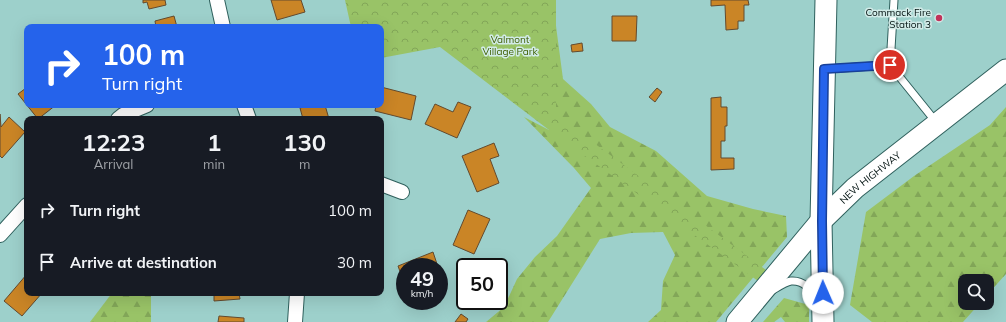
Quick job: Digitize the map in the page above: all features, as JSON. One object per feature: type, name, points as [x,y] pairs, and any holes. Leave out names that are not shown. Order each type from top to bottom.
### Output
[{"type":"street","points":[[217,0],[222,24]]},
{"type":"street","points":[[823,322],[822,221],[826,0]]},
{"type":"street","name":"NEW HIGHWAY","points":[[737,322],[822,221],[855,188],[1006,70]]},
{"type":"street","points":[[122,116],[140,108]]},
{"type":"street","points":[[384,185],[402,192]]},
{"type":"street","points":[[0,236],[24,208]]},
{"type":"street","points":[[295,322],[297,296]]},
{"type":"lane","points":[[894,0],[890,65],[937,124]]},
{"type":"lane","points":[[824,69],[890,65]]},
{"type":"lane","points":[[758,298],[790,281],[803,283],[812,291],[823,322]]},
{"type":"green space","name":"Valmont Village Park","points":[[345,0],[556,0],[556,115],[766,270],[758,281],[549,130],[440,47],[384,57],[384,24],[350,24]]},
{"type":"green space","points":[[556,26],[563,79],[591,104],[610,127],[656,151],[707,196],[753,209],[786,216],[787,237],[716,322],[648,322],[661,310],[663,281],[675,255],[663,232],[631,233],[600,239],[548,322],[486,322],[500,310],[508,310],[508,298],[517,279],[535,257],[557,236],[591,188],[574,168],[524,117],[549,130],[556,115]]},
{"type":"green space","points":[[1006,107],[1006,274],[994,287],[994,274],[958,274],[958,310],[974,310],[963,322],[872,322],[850,305],[866,212],[914,176],[990,125]]},
{"type":"green space","points":[[110,296],[151,296],[151,322],[90,322]]},
{"type":"green space","points":[[784,298],[809,305],[809,322],[785,322],[781,317],[774,322],[763,322]]},
{"type":"building","points":[[143,0],[165,0],[166,5],[149,9],[147,2],[143,3]]},
{"type":"building","points":[[271,0],[301,0],[305,12],[277,20]]},
{"type":"building","points":[[711,0],[748,0],[749,5],[744,5],[744,21],[738,21],[738,29],[726,30],[725,5],[711,6]]},
{"type":"building","points":[[174,16],[176,24],[156,24],[155,21]]},
{"type":"building","points":[[612,16],[637,16],[636,41],[612,41]]},
{"type":"building","points":[[582,43],[583,51],[572,52],[571,45]]},
{"type":"building","points":[[384,88],[416,96],[411,120],[375,111],[376,108],[384,108]]},
{"type":"building","points":[[657,88],[662,92],[655,102],[649,97]]},
{"type":"building","points":[[24,90],[24,102],[18,94]]},
{"type":"building","points":[[721,97],[721,107],[727,107],[727,126],[725,126],[725,141],[721,141],[721,158],[734,158],[734,169],[711,170],[711,98]]},
{"type":"building","points":[[458,102],[471,107],[457,138],[425,124],[435,104],[453,112]]},
{"type":"building","points":[[29,108],[52,108],[42,116],[36,116]]},
{"type":"building","points":[[300,108],[326,108],[328,116],[302,116]]},
{"type":"building","points":[[0,114],[1,127],[9,117],[24,131],[24,133],[2,158],[0,156]]},
{"type":"building","points":[[494,143],[499,156],[490,159],[499,183],[477,192],[462,156]]},
{"type":"building","points":[[468,210],[490,219],[474,254],[453,245]]},
{"type":"building","points":[[433,252],[435,258],[418,258]]},
{"type":"building","points":[[24,278],[24,296],[39,296],[22,316],[4,301]]},
{"type":"building","points":[[214,296],[240,296],[240,299],[214,301]]},
{"type":"building","points":[[461,314],[468,319],[466,322],[455,322]]},
{"type":"building","points":[[219,316],[244,318],[244,322],[218,322]]},
{"type":"place","name":"Commack Fire Station 3","points":[[939,18]]},
{"type":"route","points":[[823,293],[822,221],[824,69],[890,65]]}]
